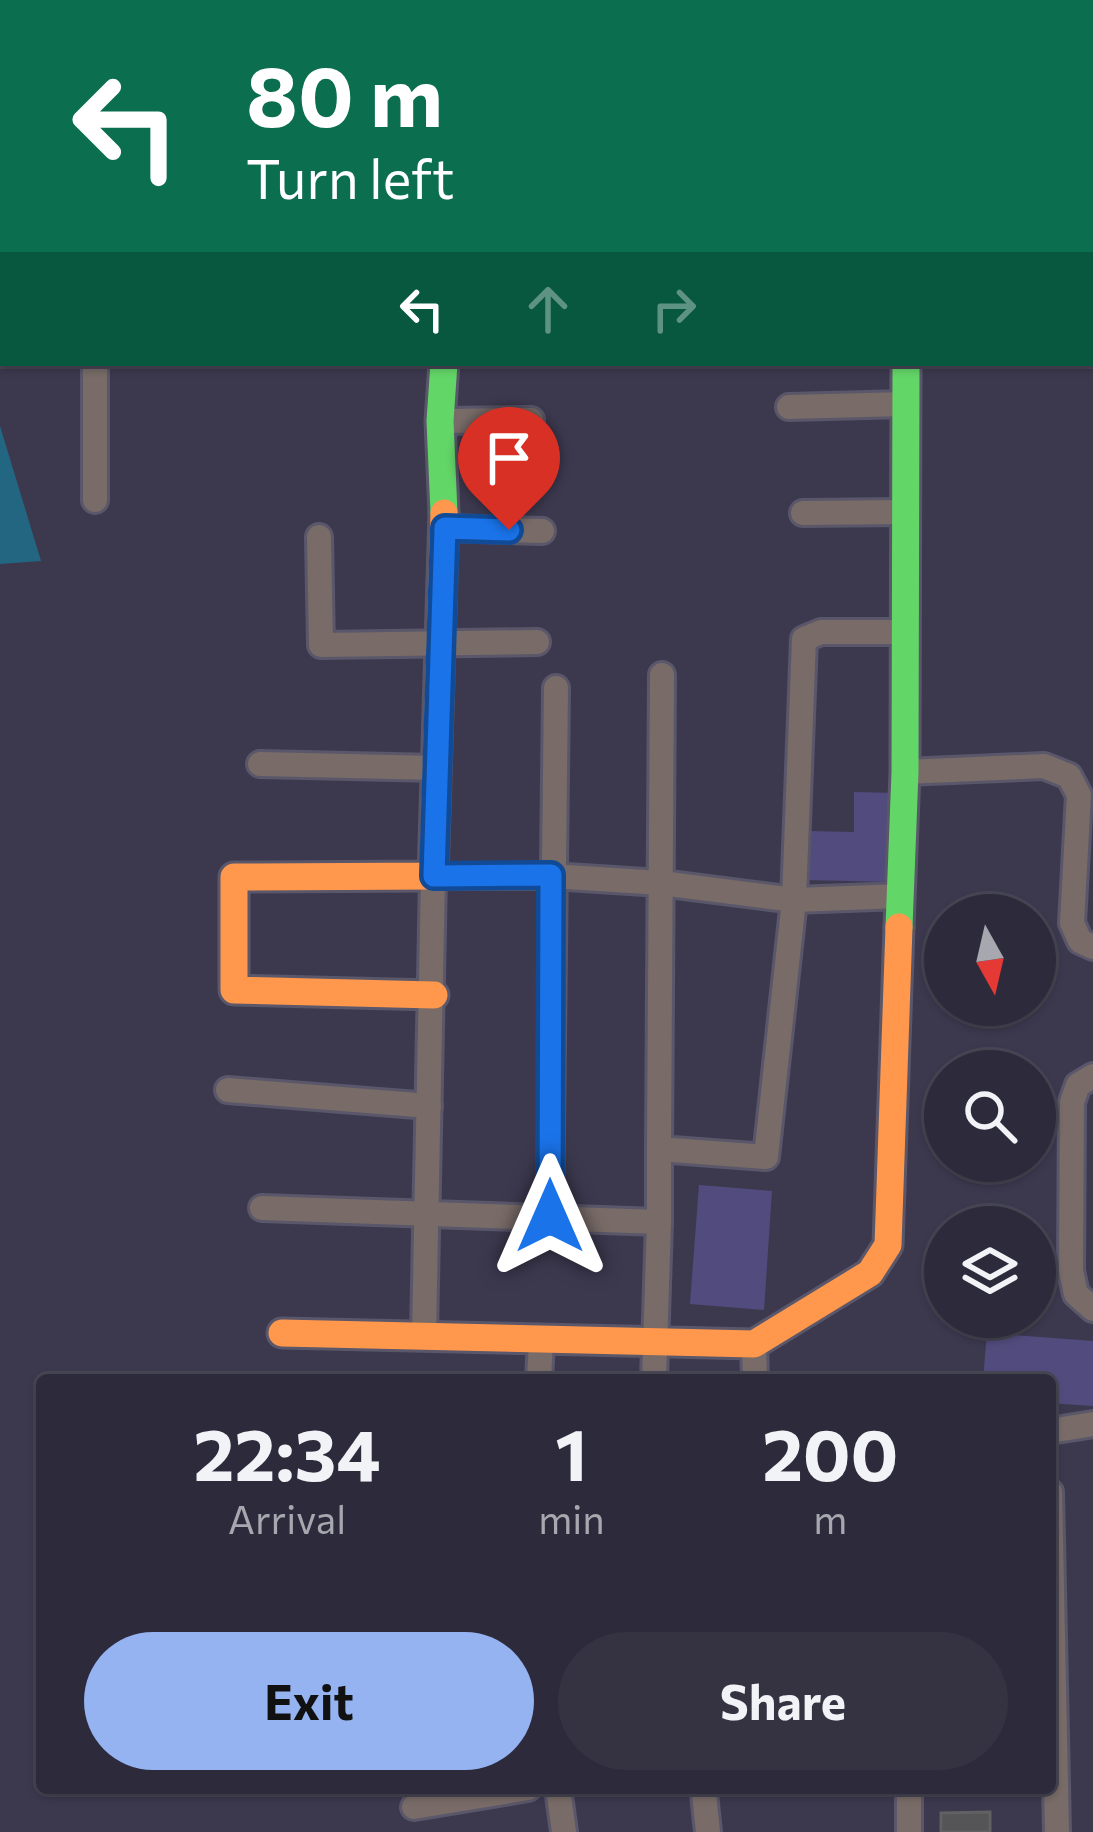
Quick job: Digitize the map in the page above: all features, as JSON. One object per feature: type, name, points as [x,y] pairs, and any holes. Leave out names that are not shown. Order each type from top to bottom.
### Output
[{"type":"street","points":[[95,366],[95,500]]},
{"type":"street","points":[[424,1335],[445,528],[440,421],[444,366]]},
{"type":"street","points":[[282,1334],[754,1344],[870,1273],[888,1245],[904,772],[906,366]]},
{"type":"street","points":[[789,407],[905,404]]},
{"type":"street","points":[[440,421],[531,420]]},
{"type":"street","points":[[803,513],[904,512]]},
{"type":"street","points":[[445,528],[542,531]]},
{"type":"street","points":[[319,537],[321,645],[536,642]]},
{"type":"street","points":[[659,1149],[766,1157],[794,900],[804,639],[821,632],[902,632]]},
{"type":"street","points":[[655,1374],[662,675]]},
{"type":"street","points":[[550,1216],[556,688]]},
{"type":"street","points":[[260,764],[437,768]]},
{"type":"street","points":[[904,772],[1044,766],[1070,776],[1079,795],[1072,923],[1080,941],[1093,947]]},
{"type":"street","points":[[434,995],[234,990],[234,877],[551,875],[794,900],[901,896]]},
{"type":"street","points":[[1093,1076],[1078,1085],[1072,1102],[1071,1271],[1076,1294],[1093,1309]]},
{"type":"street","points":[[228,1090],[429,1106]]},
{"type":"street","points":[[262,1208],[659,1222]]},
{"type":"street","points":[[539,1374],[542,1340]]},
{"type":"street","points":[[754,1344],[755,1374]]},
{"type":"street","points":[[1056,1430],[1093,1424]]},
{"type":"street","points":[[1056,1747],[1058,1832]]},
{"type":"street","points":[[414,1807],[492,1794]]},
{"type":"street","points":[[559,1794],[564,1832]]},
{"type":"street","points":[[704,1794],[708,1832]]},
{"type":"street","points":[[909,1794],[909,1832]]},
{"type":"shaded area","points":[[854,792],[895,793],[894,882],[804,880],[808,831],[854,832]]},
{"type":"shaded area","points":[[699,1185],[772,1191],[764,1310],[690,1304]]},
{"type":"shaded area","points":[[987,1338],[1093,1341],[1093,1406],[1056,1403],[1056,1374],[984,1374]]},
{"type":"water","points":[[0,426],[41,561],[0,564]]},
{"type":"building","points":[[990,1812],[990,1832],[941,1832],[941,1813]]},
{"type":"traffic: fast","points":[[444,366],[440,421],[444,513]]},
{"type":"traffic: fast","points":[[899,927],[905,772],[906,366]]},
{"type":"traffic: slow","points":[[434,995],[234,990],[234,877],[433,876],[444,513]]},
{"type":"traffic: slow","points":[[282,1333],[754,1344],[870,1273],[888,1245],[899,927]]},
{"type":"route","points":[[509,530],[445,528],[434,876],[551,875],[550,1216]]}]
